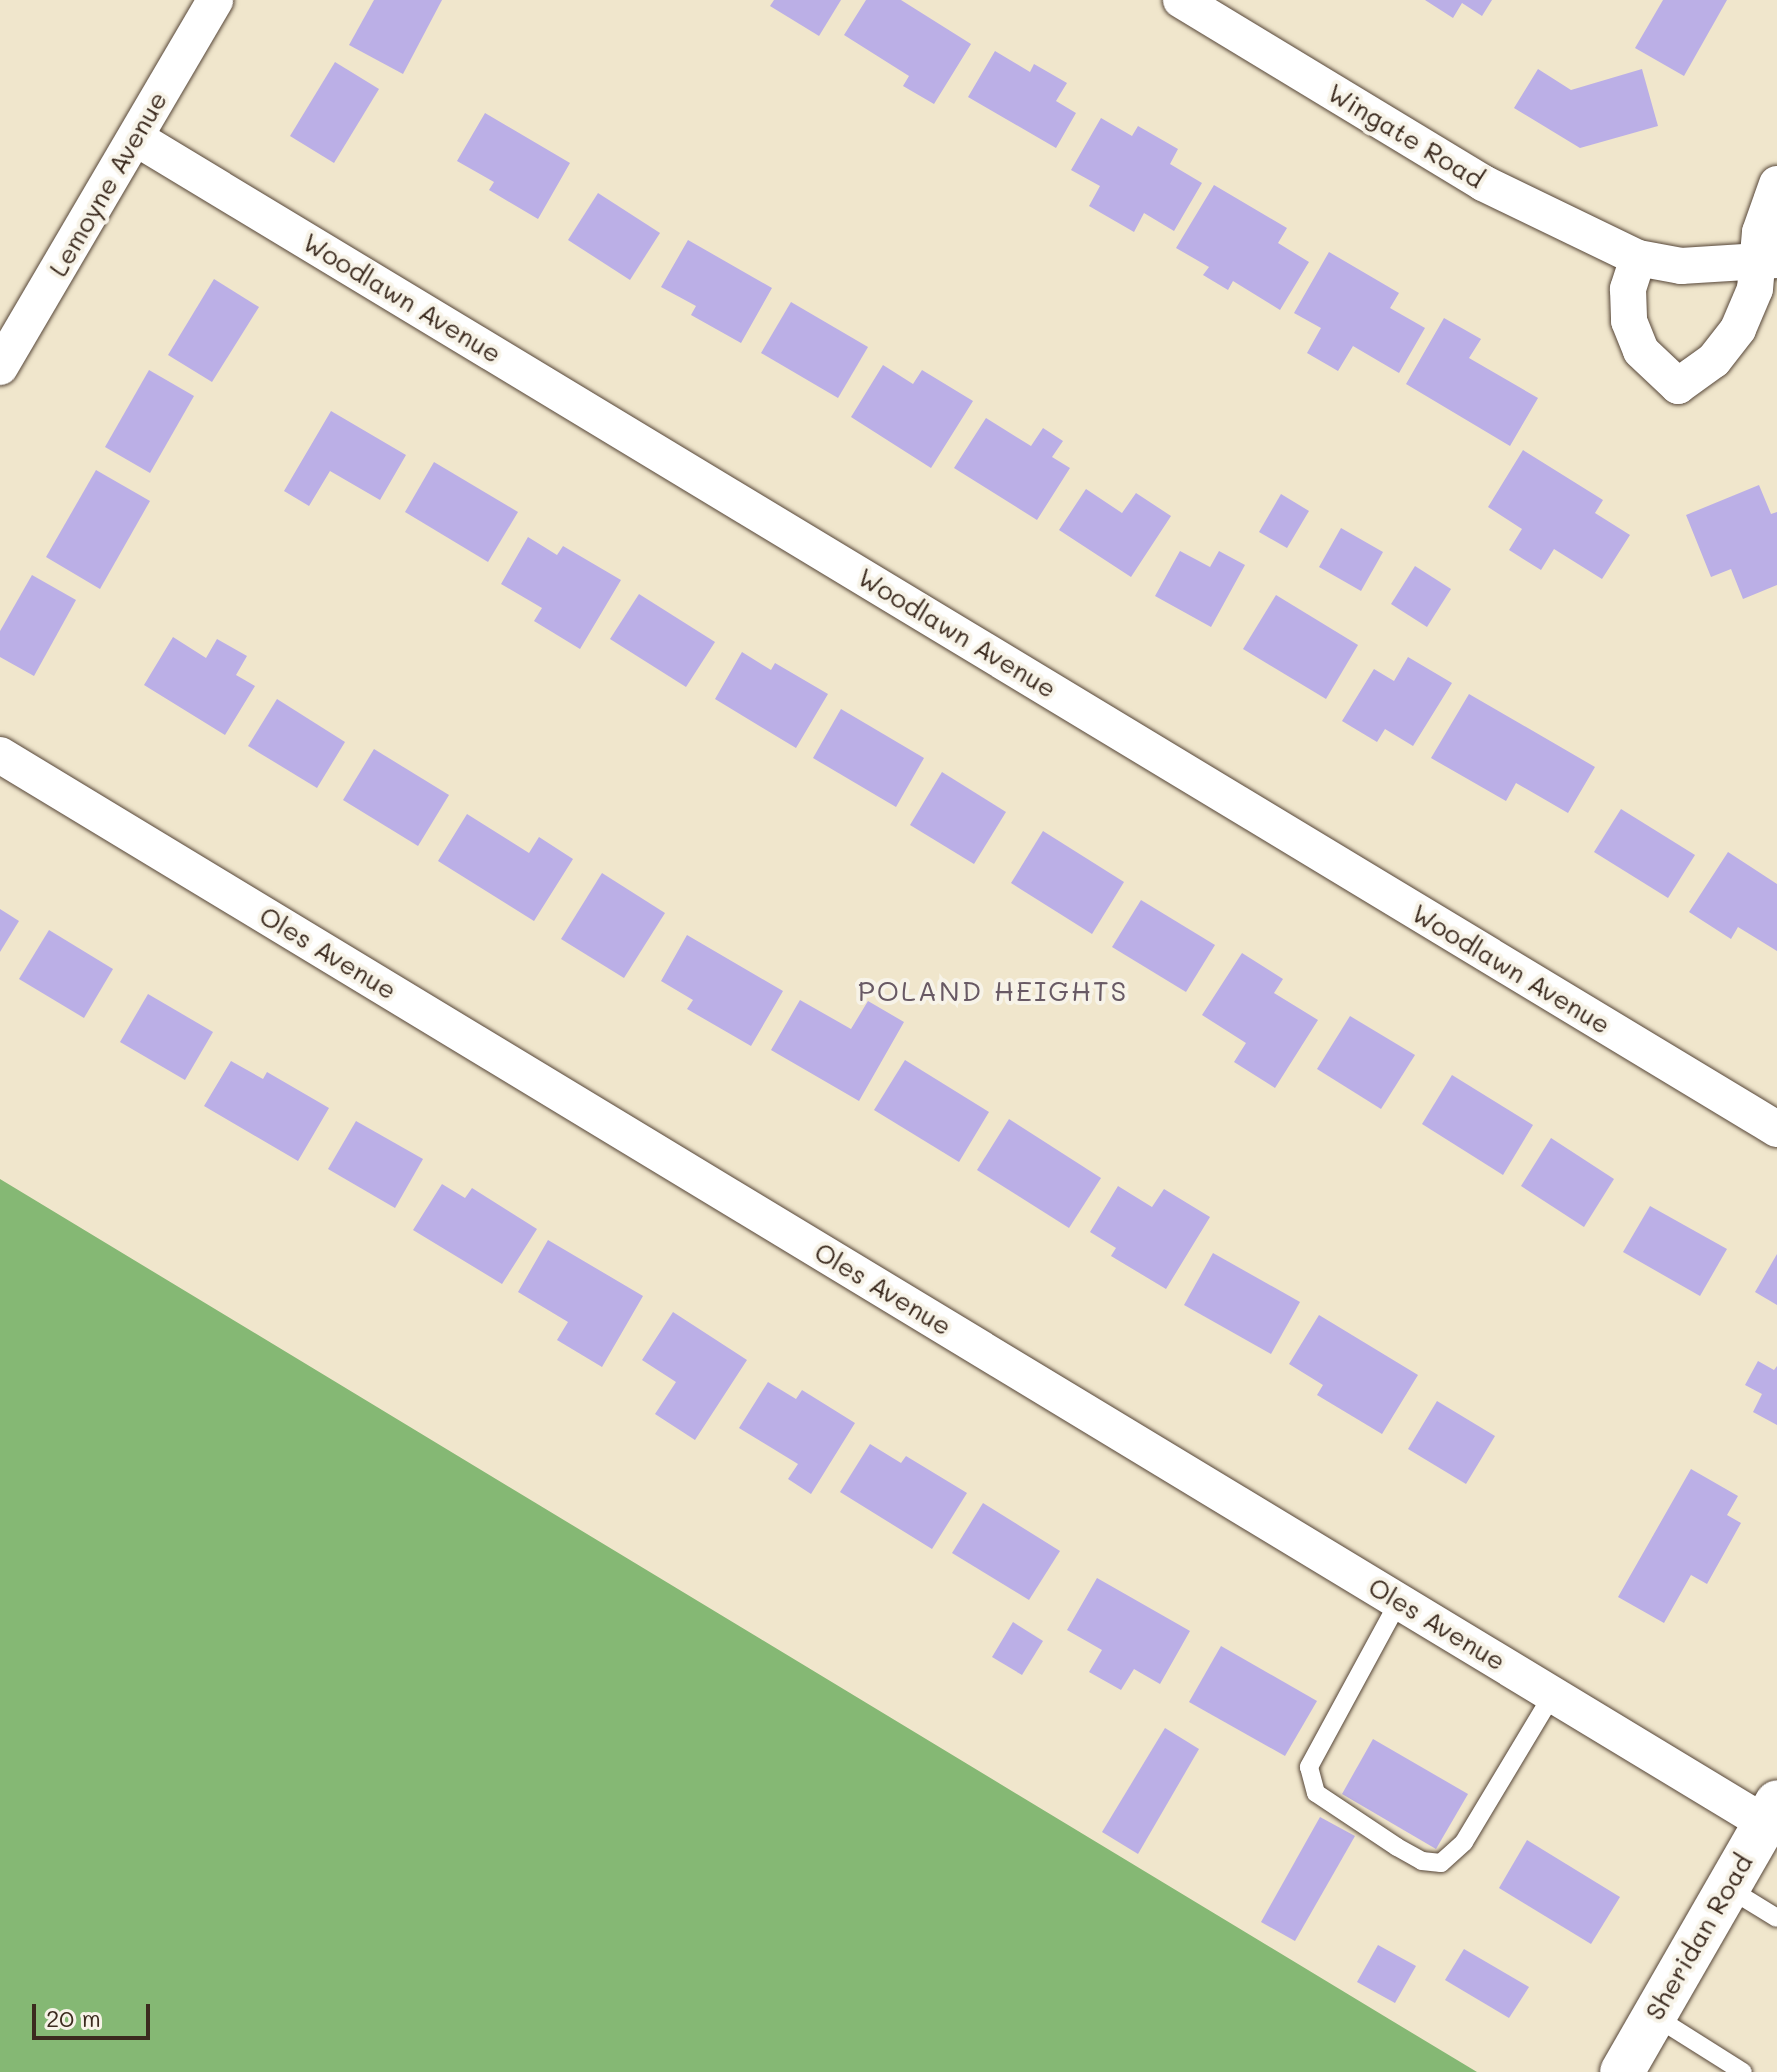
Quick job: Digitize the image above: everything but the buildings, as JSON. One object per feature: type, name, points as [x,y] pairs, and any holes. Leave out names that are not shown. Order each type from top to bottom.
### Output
[{"type":"street","name":"Lemoyne Avenue","points":[[0,367],[215,0]]},
{"type":"street","name":"Wingate Road","points":[[1181,0],[1483,183],[1638,258],[1681,266],[1769,258]]},
{"type":"street","name":"Woodlawn Avenue","points":[[136,138],[1777,1129]]},
{"type":"street","points":[[1638,258],[1628,289],[1629,321],[1641,351],[1678,386],[1714,360],[1738,329],[1769,258],[1760,232],[1777,184]]},
{"type":"street","name":"Oles Avenue","points":[[0,755],[1553,1694],[1771,1812]]},
{"type":"street","name":"Sheridan Road","points":[[1622,2072],[1771,1812]]},
{"type":"lane","points":[[1399,1601],[1309,1767],[1316,1793],[1397,1847],[1422,1861],[1441,1863],[1464,1842],[1553,1694]]},
{"type":"lane","points":[[1728,1888],[1777,1918]]},
{"type":"lane","points":[[1654,2016],[1743,2072]]},
{"type":"green space","points":[[0,1179],[1389,2019],[1477,2072],[0,2072]]},
{"type":"district","name":"POLAND HEIGHTS","points":[[993,990]]}]
